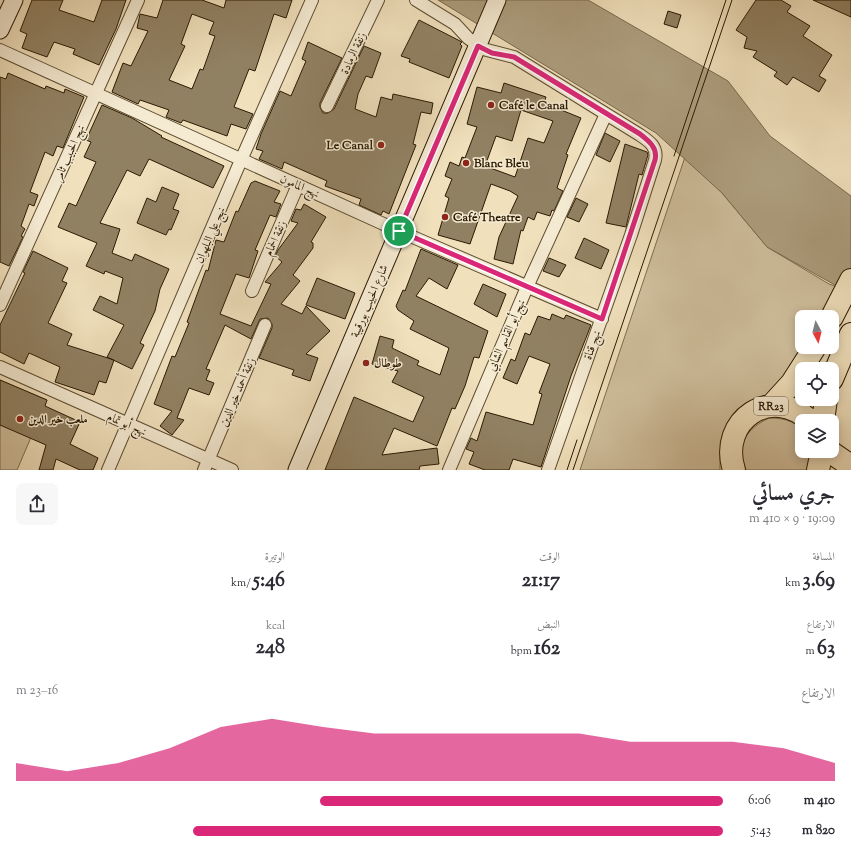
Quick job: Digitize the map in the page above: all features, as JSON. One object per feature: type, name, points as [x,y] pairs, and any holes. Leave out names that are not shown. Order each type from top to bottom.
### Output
[{"type":"highway","points":[[836,310],[851,280]]},
{"type":"highway","points":[[839,362],[851,334]]},
{"type":"highway","name":"RR23","points":[[771,406],[792,383],[811,354]]},
{"type":"highway","name":"RR23","points":[[734,470],[730,458],[730,444],[735,430],[744,418],[756,410],[771,406],[787,406],[803,414]]},
{"type":"highway","points":[[818,470],[821,458]]},
{"type":"highway","points":[[839,458],[851,466]]},
{"type":"main road","points":[[0,30],[14,0]]},
{"type":"main road","name":"شارع الحبيب بورقيبة","points":[[297,470],[497,0]]},
{"type":"street","name":"نهج الحبيب ثامر","points":[[0,306],[138,0]]},
{"type":"street","name":"نهج علي البلهوان","points":[[108,470],[241,160],[312,0]]},
{"type":"street","name":"زنقة الرمادة","points":[[327,106],[378,0]]},
{"type":"street","points":[[416,0],[455,24],[479,44]]},
{"type":"street","name":"نهج قناة","points":[[479,44],[492,53],[514,57],[640,134],[652,144],[656,157],[602,319],[548,470]]},
{"type":"street","name":"نهج المامون","points":[[0,50],[298,186],[602,319]]},
{"type":"street","name":"نهج أبو القاسم الشابي","points":[[449,470],[527,287],[606,114]]},
{"type":"street","name":"زنقة الحمام","points":[[252,290],[298,186]]},
{"type":"street","name":"زنقة أحمد خير الدين","points":[[207,465],[265,325]]},
{"type":"street","name":"نهج أبو تمام","points":[[0,368],[129,424],[207,465],[232,470]]},
{"type":"shaded area","points":[[438,0],[588,0],[728,81],[770,136],[851,196],[851,294],[767,247],[722,193],[656,133]]},
{"type":"shaded area","points":[[687,151],[767,247],[829,284],[840,288],[829,310],[795,310],[795,354],[801,354],[767,399],[726,432],[720,453],[720,470],[580,470]]},
{"type":"shaded area","name":"ملعب خير الدين","points":[[0,380],[47,400],[17,470],[0,470]]},
{"type":"shaded area","points":[[769,418],[778,418],[795,424],[795,458],[811,458],[807,470],[746,470],[743,461],[742,445],[749,433],[761,422]]},
{"type":"building","points":[[32,0],[63,0],[59,10],[94,22],[102,0],[126,0],[116,29],[99,65],[73,54],[75,49],[54,42],[47,57],[22,48],[27,34],[20,31]]},
{"type":"building","points":[[163,0],[202,0],[224,8],[226,0],[292,0],[286,18],[274,14],[255,71],[249,69],[234,107],[253,114],[246,129],[231,124],[227,136],[183,120],[181,123],[166,117],[169,110],[140,100],[138,104],[112,92],[123,63],[131,66],[148,31],[137,28],[140,14],[157,18]],"holes":[[[192,14],[214,22],[209,34],[215,36],[203,70],[200,69],[192,89],[169,80],[185,46],[181,44]]]},
{"type":"building","points":[[756,0],[781,0],[791,6],[787,12],[810,26],[803,36],[832,55],[819,76],[826,80],[819,92],[793,77],[787,85],[774,76],[777,72],[753,57],[757,51],[744,48],[747,37],[736,30]]},
{"type":"building","points":[[813,0],[851,0],[851,17]]},
{"type":"building","points":[[668,11],[681,15],[677,28],[664,24]]},
{"type":"building","points":[[419,20],[462,42],[460,44],[462,46],[449,78],[409,62],[410,59],[401,56]]},
{"type":"building","points":[[308,42],[342,58],[320,103],[323,113],[328,113],[334,109],[364,46],[381,53],[372,78],[366,76],[358,94],[355,109],[376,117],[381,97],[392,100],[393,94],[433,103],[431,114],[421,112],[413,144],[416,145],[389,214],[383,211],[381,215],[359,205],[361,199],[325,186],[327,181],[284,162],[282,169],[259,159],[263,151],[256,149],[261,134],[280,91],[291,96],[306,61],[302,59]]},
{"type":"building","points":[[8,73],[45,89],[46,86],[64,93],[65,89],[84,97],[63,148],[57,146],[53,156],[45,152],[30,192],[38,195],[34,206],[29,204],[21,226],[25,229],[21,236],[23,237],[9,266],[0,262],[0,77],[6,79]]},
{"type":"building","points":[[504,83],[546,97],[544,103],[581,118],[566,154],[568,155],[557,188],[563,191],[554,211],[552,210],[550,216],[537,212],[534,220],[528,217],[523,231],[521,230],[513,264],[494,259],[499,237],[518,196],[510,191],[491,184],[470,244],[438,235],[449,198],[445,196],[452,179],[445,176],[450,162],[459,166],[462,157],[465,158],[477,127],[467,124],[477,87],[501,93]],"holes":[[[521,110],[553,121],[544,143],[528,138],[515,177],[485,166],[496,136],[512,141]]]},
{"type":"building","points":[[102,105],[132,118],[162,136],[161,137],[224,166],[213,188],[149,159],[140,176],[127,170],[100,223],[120,229],[112,253],[132,261],[135,254],[169,269],[160,289],[155,311],[140,343],[144,345],[132,369],[107,357],[124,325],[93,310],[100,296],[117,304],[123,278],[105,271],[104,274],[86,266],[97,243],[58,227],[69,203],[76,206],[96,162],[84,157],[91,142],[86,140]]},
{"type":"building","points":[[605,133],[620,141],[610,162],[596,155]]},
{"type":"building","points":[[625,144],[647,152],[648,155],[642,175],[639,174],[626,227],[606,223]]},
{"type":"building","points":[[255,181],[280,191],[274,202],[281,204],[276,217],[270,215],[255,250],[258,251],[249,278],[236,274],[220,314],[251,326],[271,284],[265,282],[282,262],[275,256],[298,223],[291,221],[296,209],[301,210],[304,204],[326,217],[311,242],[313,243],[313,248],[293,275],[300,281],[281,304],[302,314],[306,306],[330,331],[306,354],[318,358],[310,381],[292,375],[294,370],[259,358],[272,328],[272,324],[268,318],[260,319],[251,339],[225,325],[206,369],[210,370],[206,380],[214,383],[209,395],[189,388],[177,418],[184,420],[172,435],[160,426],[172,411],[154,404],[172,356],[175,357],[189,323],[187,322],[206,270],[208,271],[216,240],[224,242],[236,211],[238,212],[251,183]]},
{"type":"building","points":[[162,187],[179,194],[173,209],[179,211],[171,230],[169,229],[166,235],[137,223],[147,198],[156,202]]},
{"type":"building","points":[[576,198],[588,204],[579,222],[567,217]]},
{"type":"building","points":[[584,238],[609,250],[601,269],[575,258]]},
{"type":"building","points":[[421,249],[458,265],[447,289],[429,278],[416,296],[488,331],[479,358],[474,357],[465,386],[455,409],[452,408],[437,446],[394,428],[382,455],[437,448],[439,464],[420,466],[419,470],[325,470],[354,397],[413,422],[424,397],[392,382],[398,371],[372,364],[380,336],[394,340],[392,348],[419,361],[417,365],[440,375],[449,348],[410,329],[414,321],[398,310],[396,306],[403,290],[405,291]]},
{"type":"building","points":[[33,251],[68,268],[62,281],[67,283],[48,323],[72,334],[67,345],[114,360],[106,383],[99,381],[94,395],[55,382],[60,367],[29,353],[24,364],[0,352],[0,325],[25,273],[23,272]]},
{"type":"building","points":[[549,258],[566,265],[559,277],[543,271]]},
{"type":"building","points":[[317,278],[355,293],[345,319],[306,305]]},
{"type":"building","points":[[483,284],[506,294],[497,317],[474,304]]},
{"type":"building","points":[[552,314],[564,319],[566,315],[591,325],[571,376],[541,467],[513,459],[509,470],[485,470],[469,464],[474,452],[466,449],[471,438],[477,441],[486,412],[533,425],[542,394],[539,393],[550,364],[529,356],[517,384],[503,378],[511,359],[515,361],[525,333],[530,335],[538,316],[550,320]]},
{"type":"building","points":[[0,380],[47,400],[45,406],[80,422],[70,444],[98,458],[93,470],[80,470],[56,459],[53,470],[39,470],[46,445],[0,425]]},
{"type":"tram line","points":[[674,156],[726,0]]},
{"type":"tram line","points":[[573,470],[732,0]]},
{"type":"tram line","points":[[567,470],[577,440]]},
{"type":"place","name":"Café le Canal","points":[[491,105]]},
{"type":"place","name":"Le Canal","points":[[381,145]]},
{"type":"place","name":"Blanc Bleu","points":[[466,163]]},
{"type":"place","name":"Café Theatre","points":[[445,217]]},
{"type":"place","name":"طوطال","points":[[366,363]]},
{"type":"place","name":"ملعب خير الدين","points":[[20,419]]},
{"type":"route","points":[[478,46],[492,53],[514,57],[640,134],[652,144],[655,149],[656,157],[602,319],[399,231],[478,46]]}]
